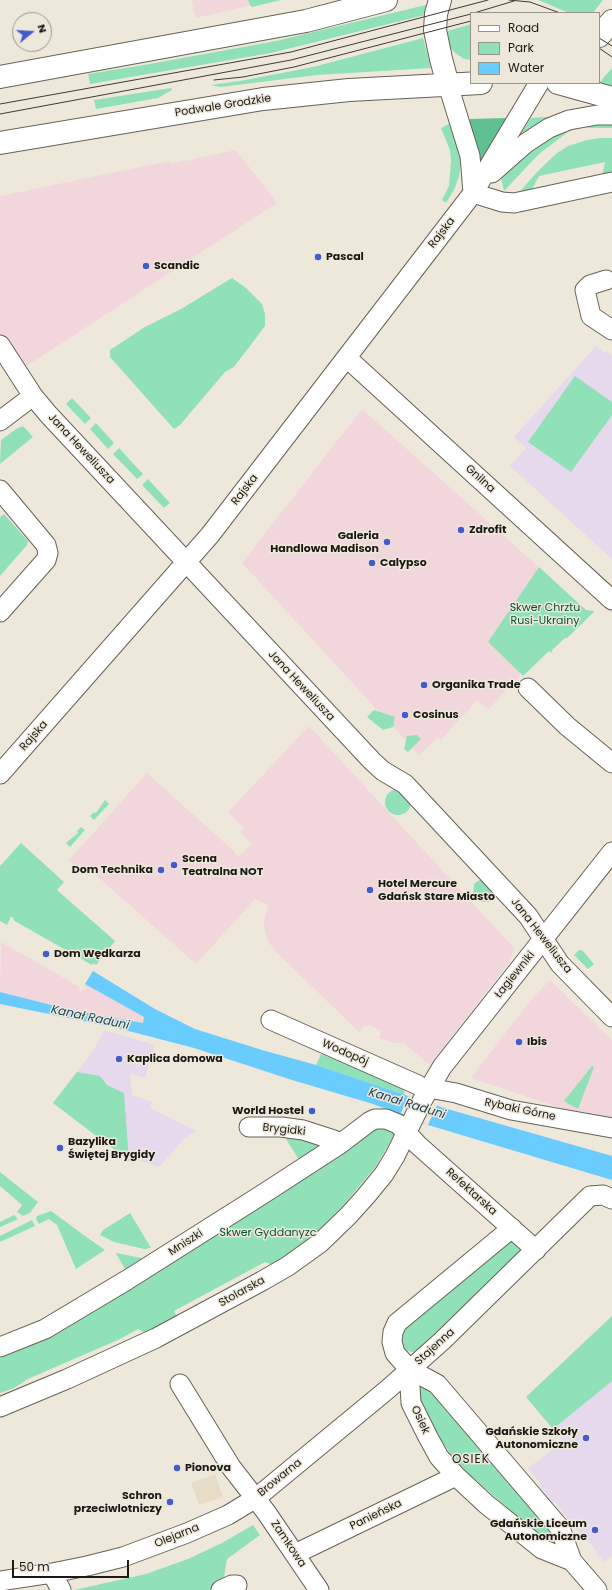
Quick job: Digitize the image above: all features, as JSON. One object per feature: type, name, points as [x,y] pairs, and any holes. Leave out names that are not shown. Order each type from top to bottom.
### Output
[{"type":"main road","points":[[0,77],[306,21],[386,0]]},
{"type":"main road","points":[[440,0],[436,14],[436,30],[441,59],[448,85]]},
{"type":"main road","points":[[600,35],[612,21]]},
{"type":"main road","name":"Podwale Grodzkie","points":[[0,142],[263,99],[349,90],[470,84]]},
{"type":"main road","points":[[562,84],[612,98]]},
{"type":"street","name":"Rajska","points":[[0,774],[215,529],[473,193],[537,84]]},
{"type":"street","points":[[448,85],[470,156],[473,193]]},
{"type":"street","points":[[473,193],[513,154],[548,128],[569,120],[597,115],[612,115]]},
{"type":"street","points":[[473,193],[502,202],[514,203],[612,182]]},
{"type":"street","points":[[606,280],[590,285],[585,290],[591,316],[612,330]]},
{"type":"street","name":"Jana Heweliusza","points":[[0,346],[33,396],[48,414],[372,761],[383,771],[405,784],[528,916],[560,964],[612,1017]]},
{"type":"street","name":"Gnilna","points":[[347,358],[612,600]]},
{"type":"street","points":[[0,421],[33,396]]},
{"type":"street","points":[[0,490],[46,544],[48,552],[46,560],[0,612]]},
{"type":"street","points":[[528,688],[567,726],[612,763]]},
{"type":"street","name":"Łagiewniki","points":[[423,1091],[612,852]]},
{"type":"street","name":"Wodopój","points":[[271,1020],[423,1091]]},
{"type":"street","name":"Stolarska","points":[[0,1407],[67,1379],[150,1341],[262,1282],[294,1262],[320,1243],[366,1196],[395,1156],[410,1126],[423,1091]]},
{"type":"street","name":"Rybaki Górne","points":[[423,1091],[456,1094],[511,1110],[612,1128]]},
{"type":"street","name":"Mniszki","points":[[0,1347],[45,1329],[164,1258],[340,1144],[369,1122],[375,1119],[386,1120],[410,1126]]},
{"type":"street","name":"Refektarska","points":[[410,1126],[418,1145],[536,1250]]},
{"type":"street","name":"Brygidki","points":[[250,1127],[281,1127],[304,1130],[334,1140],[340,1144]]},
{"type":"street","name":"Stajenna","points":[[512,1228],[397,1323],[393,1332],[392,1342],[395,1353],[409,1369],[451,1332],[590,1196],[603,1195],[612,1199]]},
{"type":"street","name":"Osiek","points":[[409,1369],[412,1403],[428,1437],[440,1457],[456,1476],[486,1504],[542,1549],[572,1561]]},
{"type":"street","name":"Osiek","points":[[409,1369],[437,1384],[560,1528],[572,1561],[598,1590]]},
{"type":"street","name":"Browarna","points":[[180,1384],[228,1461],[256,1498],[388,1389],[409,1369]]},
{"type":"street","name":"Panieńska","points":[[295,1554],[456,1476]]},
{"type":"street","name":"Zamkowa","points":[[256,1498],[319,1590]]},
{"type":"street","name":"Olejarna","points":[[0,1581],[52,1574],[140,1551],[221,1518],[256,1498]]},
{"type":"street","points":[[52,1574],[61,1590]]},
{"type":"shaded area","points":[[191,0],[256,0],[257,4],[196,18]]},
{"type":"shaded area","points":[[236,150],[277,203],[22,369],[0,336],[0,196],[170,161],[170,164]]},
{"type":"shaded area","points":[[596,346],[605,353],[607,351],[612,355],[612,559],[510,466],[526,448],[514,437]]},
{"type":"shaded area","name":"Galeria Handlowa Madison","points":[[362,409],[539,567],[488,642],[521,674],[489,709],[477,700],[441,740],[438,737],[419,755],[242,563]]},
{"type":"shaded area","points":[[309,726],[514,948],[509,963],[430,1065],[403,1043],[394,1043],[379,1038],[381,1031],[370,1025],[364,1026],[359,1032],[276,952],[268,941],[264,927],[268,905],[255,899],[196,964],[89,869],[84,874],[69,860],[147,773],[235,852],[238,857],[252,844],[241,833],[244,828],[228,812]]},
{"type":"shaded area","points":[[1,942],[80,987],[78,990],[85,990],[87,988],[84,986],[85,984],[144,1017],[143,1023],[71,1010],[0,992]]},
{"type":"shaded area","points":[[550,980],[612,1040],[612,1119],[564,1109],[471,1078],[529,1002]]},
{"type":"shaded area","points":[[104,1030],[155,1045],[145,1078],[130,1074],[132,1095],[152,1102],[150,1108],[196,1131],[184,1139],[159,1167],[137,1160],[129,1161],[53,1103],[93,1051]]},
{"type":"shaded area","name":"Gdańskie Szkoły Autonomiczne","points":[[612,1316],[612,1555],[605,1562],[555,1502],[553,1503],[540,1487],[541,1484],[528,1468],[563,1442],[526,1397]]},
{"type":"shaded area","points":[[215,1474],[223,1497],[199,1505],[191,1483]]},
{"type":"green space","points":[[248,0],[281,0],[252,7]]},
{"type":"green space","points":[[538,0],[603,0],[594,12],[567,12]]},
{"type":"green space","points":[[430,4],[425,15],[271,53],[90,84],[88,74],[276,41]]},
{"type":"green space","points":[[470,24],[470,60],[464,59],[454,52],[449,46],[447,35],[448,31]]},
{"type":"green space","points":[[423,38],[431,68],[317,75],[221,87],[211,85],[313,67]]},
{"type":"green space","points":[[612,68],[612,90],[600,84]]},
{"type":"green space","points":[[171,88],[172,90],[158,98],[96,109],[94,100]]},
{"type":"green space","points":[[562,116],[505,158],[531,118]]},
{"type":"green space","points":[[507,118],[481,162],[469,119]]},
{"type":"green space","points":[[612,120],[612,128],[590,128],[586,127],[581,122]]},
{"type":"green space","points":[[451,123],[461,158],[459,176],[455,188],[446,203],[442,200],[449,186],[451,161],[450,150],[441,128]]},
{"type":"green space","points":[[565,126],[567,132],[539,154],[504,191],[501,178],[513,163]]},
{"type":"green space","points":[[612,138],[612,173],[602,176],[605,162],[539,176],[530,193],[517,195],[537,172],[557,153],[568,146],[587,140]]},
{"type":"green space","points":[[232,278],[246,288],[262,304],[265,314],[265,326],[234,367],[225,372],[180,425],[174,429],[110,357],[110,350],[145,327],[181,309]]},
{"type":"green space","points":[[575,376],[612,402],[612,415],[571,472],[528,442]]},
{"type":"green space","points":[[72,398],[91,418],[85,424],[66,404]]},
{"type":"green space","points":[[96,423],[114,443],[108,449],[90,429]]},
{"type":"green space","points":[[23,426],[33,437],[0,464],[1,440],[16,429]]},
{"type":"green space","points":[[119,448],[143,474],[137,479],[113,454]]},
{"type":"green space","points":[[148,479],[170,503],[164,508],[142,485]]},
{"type":"green space","points":[[4,514],[28,541],[27,545],[0,576],[0,517]]},
{"type":"green space","name":"Skwer Chrztu Rusi-Ukrainy","points":[[539,567],[586,610],[595,611],[552,650],[551,653],[549,651],[523,676],[488,642]]},
{"type":"green space","points":[[374,710],[395,717],[393,727],[383,730],[367,717]]},
{"type":"green space","points":[[417,735],[421,739],[408,752],[404,749],[407,736]]},
{"type":"green space","points":[[398,789],[407,793],[411,802],[407,811],[398,815],[389,811],[385,802],[389,793]]},
{"type":"green space","points":[[105,800],[109,804],[94,820],[90,816],[94,812],[96,813]]},
{"type":"green space","points":[[81,827],[85,830],[70,847],[66,843],[78,833],[77,831]]},
{"type":"green space","points":[[21,843],[64,882],[57,890],[115,941],[96,965],[93,963],[92,965],[13,920],[14,918],[11,917],[7,925],[0,921],[0,866]]},
{"type":"green space","points":[[481,879],[497,894],[489,902],[481,902],[473,895],[474,884]]},
{"type":"green space","points":[[579,950],[582,950],[594,964],[588,969],[574,955]]},
{"type":"green space","points":[[321,1054],[403,1086],[405,1095],[316,1065]]},
{"type":"green space","points":[[592,1066],[594,1067],[578,1109],[564,1101]]},
{"type":"green space","points":[[77,1072],[100,1076],[107,1085],[124,1093],[129,1161],[53,1103]]},
{"type":"green space","name":"Skwer Gyddanyzc","points":[[377,1129],[384,1129],[394,1134],[376,1166],[341,1208],[314,1235],[284,1258],[273,1265],[265,1262],[174,1311],[178,1319],[147,1334],[138,1329],[120,1339],[28,1379],[14,1388],[0,1393],[0,1358],[47,1339],[51,1333],[368,1132]]},
{"type":"green space","points":[[283,1134],[325,1143],[299,1160]]},
{"type":"green space","points":[[0,1172],[38,1202],[30,1213],[23,1216],[17,1212],[22,1205],[0,1186]]},
{"type":"green space","points":[[51,1211],[105,1250],[76,1269],[57,1225],[49,1219],[39,1224],[36,1219],[37,1216]]},
{"type":"green space","points":[[130,1213],[151,1248],[144,1249],[114,1242],[100,1235],[103,1230]]},
{"type":"green space","points":[[14,1215],[18,1219],[0,1227],[0,1222]]},
{"type":"green space","points":[[32,1220],[35,1226],[0,1242],[0,1236]]},
{"type":"green space","points":[[510,1240],[515,1240],[523,1249],[427,1345],[415,1353],[402,1347],[399,1341],[401,1329]]},
{"type":"green space","points":[[116,1253],[142,1258],[125,1269]]},
{"type":"green space","points":[[612,1316],[612,1381],[553,1429],[526,1397]]},
{"type":"green space","points":[[423,1380],[552,1533],[553,1539],[550,1542],[546,1542],[468,1473],[453,1457],[438,1436],[415,1387]]},
{"type":"green space","points":[[253,1525],[260,1535],[227,1559],[223,1583],[209,1590],[74,1590],[146,1574],[188,1559],[222,1543]]},
{"type":"water","name":"Kanał Raduni","points":[[93,971],[155,1009],[195,1029],[316,1065],[444,1108],[612,1156],[612,1180],[428,1125],[373,1104],[292,1080],[194,1048],[117,1028],[0,1004],[0,992],[71,1010],[143,1023],[144,1017],[85,984]]},
{"type":"pier","points":[[408,1096],[437,1105],[428,1125],[401,1113]]},
{"type":"tram line","points":[[0,104],[291,52],[488,0]]},
{"type":"tram line","points":[[509,0],[530,2],[557,12]]},
{"type":"tram line","points":[[477,12],[514,1]]},
{"type":"tram line","points":[[0,114],[291,60],[470,14]]},
{"type":"tram line","points":[[214,80],[243,77],[294,67],[470,21]]},
{"type":"tram line","points":[[600,39],[612,46]]},
{"type":"tram line","points":[[600,49],[612,57]]},
{"type":"place","name":"Pascal","points":[[318,257]]},
{"type":"place","name":"Scandic","points":[[146,266]]},
{"type":"place","name":"Zdrofit","points":[[461,530]]},
{"type":"place","name":"Galeria Handlowa Madison","points":[[387,542]]},
{"type":"place","name":"Calypso","points":[[372,563]]},
{"type":"place","name":"Organika Trade","points":[[424,685]]},
{"type":"place","name":"Cosinus","points":[[405,715]]},
{"type":"place","name":"Scena Teatralna NOT","points":[[174,865]]},
{"type":"place","name":"Dom Technika","points":[[161,870]]},
{"type":"place","name":"Hotel Mercure Gdańsk Stare Miasto","points":[[370,890]]},
{"type":"place","name":"Dom Wędkarza","points":[[46,954]]},
{"type":"place","name":"Ibis","points":[[519,1042]]},
{"type":"place","name":"Kaplica domowa","points":[[119,1059]]},
{"type":"place","name":"World Hostel","points":[[312,1111]]},
{"type":"place","name":"Bazylika Świętej Brygidy","points":[[60,1148]]},
{"type":"place","name":"Gdańskie Szkoły Autonomiczne","points":[[586,1438]]},
{"type":"place","name":"Pionova","points":[[177,1468]]},
{"type":"place","name":"Schron przeciwlotniczy","points":[[170,1502]]},
{"type":"place","name":"Gdańskie Liceum Autonomiczne","points":[[595,1530]]},
{"type":"district","name":"OSIEK","points":[[471,1460]]}]
